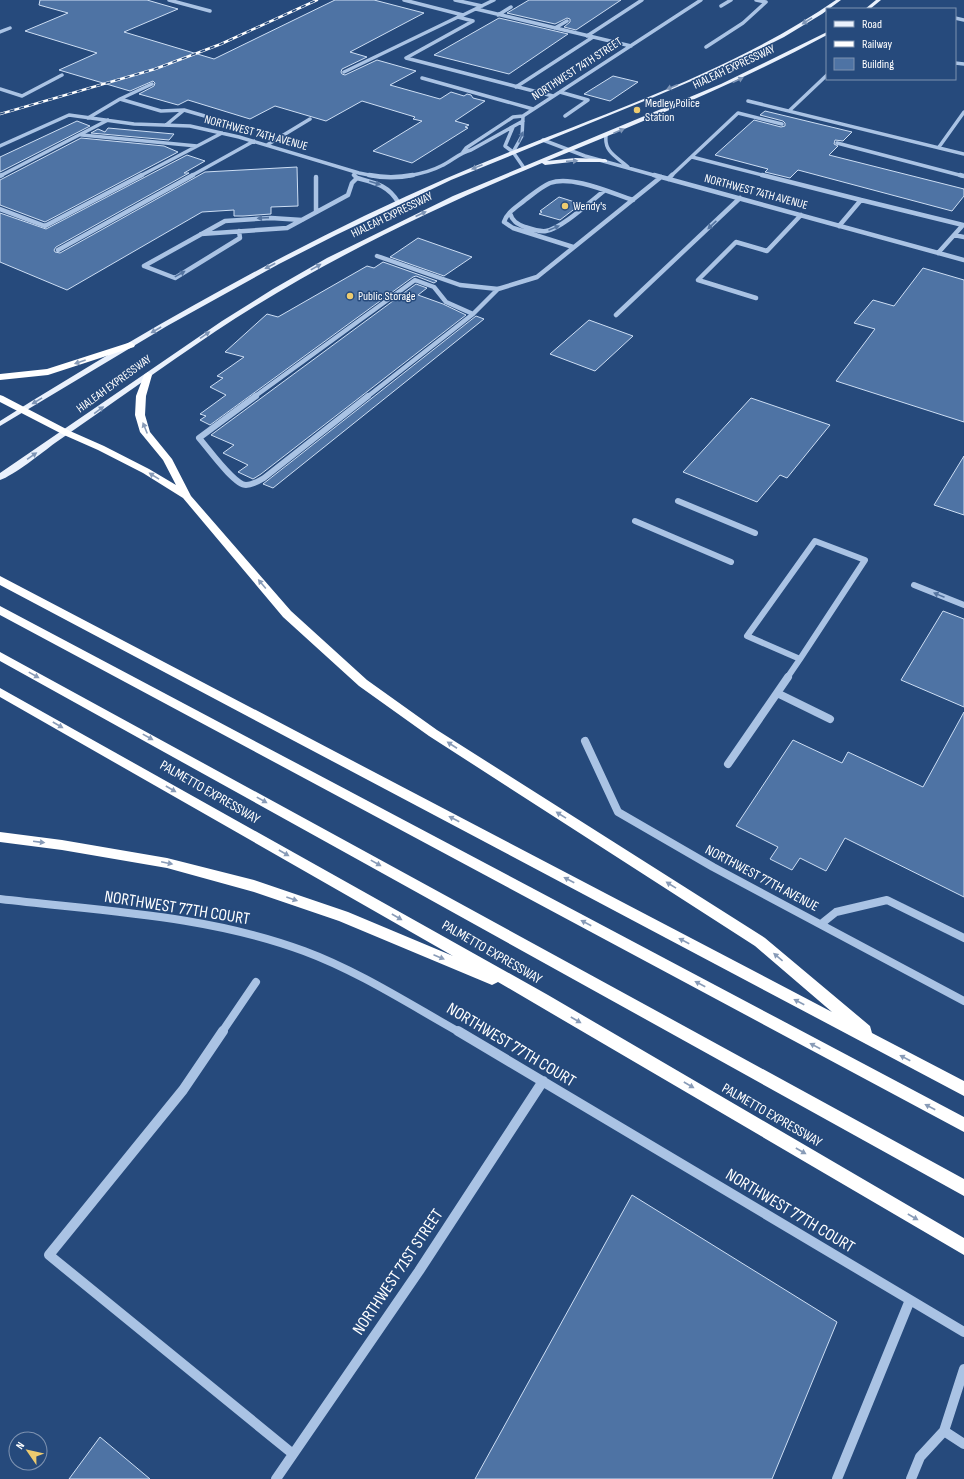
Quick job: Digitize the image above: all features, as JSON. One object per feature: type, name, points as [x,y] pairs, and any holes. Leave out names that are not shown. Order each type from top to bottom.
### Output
[{"type":"highway","points":[[0,377],[48,372],[131,345]]},
{"type":"highway","points":[[148,375],[142,396],[140,415],[145,432],[167,459],[187,497],[287,614],[363,683],[433,732],[760,942],[883,1046]]},
{"type":"highway","points":[[0,398],[67,433],[101,448],[146,471],[187,497]]},
{"type":"highway","points":[[0,580],[964,1089]]},
{"type":"highway","points":[[0,610],[964,1125]]},
{"type":"highway","points":[[0,656],[964,1188]]},
{"type":"highway","name":"PALMETTO EXPRESSWAY","points":[[0,692],[543,1000],[964,1247]]},
{"type":"highway","points":[[0,837],[62,845],[166,863],[254,886],[342,916],[543,1000]]},
{"type":"main road","name":"HIALEAH EXPRESSWAY","points":[[827,8],[839,0]]},
{"type":"main road","points":[[868,8],[879,0]]},
{"type":"main road","name":"HIALEAH EXPRESSWAY","points":[[0,424],[131,345],[278,262],[398,202],[513,152],[717,68],[798,27],[826,9]]},
{"type":"main road","name":"HIALEAH EXPRESSWAY","points":[[0,477],[67,433],[246,308],[302,275],[423,213],[524,168],[570,151],[744,77],[826,35]]},
{"type":"main road","points":[[540,162],[554,163],[570,160],[605,161]]},
{"type":"street","points":[[169,0],[210,11]]},
{"type":"street","points":[[405,0],[463,15]]},
{"type":"street","points":[[456,0],[482,6]]},
{"type":"street","points":[[344,72],[494,0]]},
{"type":"street","points":[[587,36],[642,0]]},
{"type":"street","points":[[693,0],[700,1]]},
{"type":"street","points":[[721,6],[731,0]]},
{"type":"street","points":[[706,47],[743,23],[766,2],[756,0]]},
{"type":"street","name":"NORTHWEST 74TH STREET","points":[[463,152],[466,148],[513,117],[523,116],[700,1]]},
{"type":"street","points":[[498,15],[511,7]]},
{"type":"street","points":[[476,9],[631,46]]},
{"type":"street","points":[[458,17],[473,21],[406,58],[553,96]]},
{"type":"street","points":[[555,28],[567,20]]},
{"type":"street","points":[[0,32],[10,28]]},
{"type":"street","points":[[516,87],[593,37]]},
{"type":"street","points":[[0,89],[22,96],[62,75]]},
{"type":"street","points":[[789,111],[826,76]]},
{"type":"street","points":[[422,78],[533,109]]},
{"type":"street","points":[[88,118],[120,99],[152,84]]},
{"type":"street","points":[[560,92],[588,100],[565,116]]},
{"type":"street","points":[[120,99],[161,111],[184,110],[222,121]]},
{"type":"street","points":[[748,101],[964,154]]},
{"type":"street","points":[[166,125],[184,110]]},
{"type":"street","points":[[938,147],[964,112]]},
{"type":"street","points":[[668,179],[738,113],[782,124]]},
{"type":"street","name":"NORTHWEST 74TH AVENUE","points":[[0,146],[69,115],[134,124],[190,126],[254,141],[376,176],[407,176]]},
{"type":"street","points":[[513,152],[520,142],[524,130],[523,116]]},
{"type":"street","points":[[523,116],[513,127],[505,146],[513,152],[524,168]]},
{"type":"street","points":[[267,145],[310,119]]},
{"type":"street","points":[[0,176],[108,120]]},
{"type":"street","name":"NORTHWEST 74TH STREET","points":[[407,176],[431,171],[463,152],[471,150],[523,121]]},
{"type":"street","points":[[0,209],[45,226],[222,133]]},
{"type":"street","points":[[81,135],[197,146]]},
{"type":"street","points":[[606,136],[605,144],[607,148],[630,168]]},
{"type":"street","name":"NORTHWEST 74TH AVENUE","points":[[543,140],[570,151],[668,179],[964,260]]},
{"type":"street","points":[[58,250],[254,141]]},
{"type":"street","points":[[837,143],[964,176]]},
{"type":"street","points":[[692,157],[861,200],[964,224],[938,253]]},
{"type":"street","name":"NORTHWEST 74TH AVENUE","points":[[348,169],[357,178],[388,188],[395,195],[398,202]]},
{"type":"street","points":[[316,177],[316,212]]},
{"type":"street","points":[[473,314],[450,305],[440,298],[434,287],[415,280],[199,438],[235,480],[245,484],[254,483],[264,478],[473,314],[498,290],[537,276],[661,177]]},
{"type":"street","points":[[200,234],[287,228],[348,195],[352,183],[357,178]]},
{"type":"street","points":[[573,247],[513,228],[504,222],[504,219],[544,186],[554,182],[568,181],[633,200]]},
{"type":"street","points":[[510,213],[511,218],[517,224],[535,230],[551,230],[561,225],[604,191]]},
{"type":"street","points":[[616,315],[740,198]]},
{"type":"street","points":[[839,226],[861,200]]},
{"type":"street","points":[[756,298],[698,280],[736,242],[767,251],[801,215]]},
{"type":"street","points":[[239,231],[240,238],[175,278],[144,266],[225,221],[270,218],[302,220]]},
{"type":"street","points":[[954,235],[964,238]]},
{"type":"street","points":[[378,256],[460,285],[498,290]]},
{"type":"street","points":[[678,501],[755,533]]},
{"type":"street","points":[[635,521],[731,562]]},
{"type":"street","points":[[728,764],[800,659],[865,560],[815,541],[747,636],[800,659]]},
{"type":"street","points":[[914,585],[964,605]]},
{"type":"street","points":[[777,693],[830,719]]},
{"type":"street","name":"NORTHWEST 77TH AVENUE","points":[[585,741],[618,812],[713,867],[964,1001]]},
{"type":"street","name":"NORTHWEST 77TH COURT","points":[[0,899],[167,918],[205,924],[242,932],[304,951],[352,972],[386,990],[543,1081],[964,1332]]},
{"type":"street","points":[[821,924],[836,912],[887,900],[964,938]]},
{"type":"street","points":[[256,982],[183,1090],[49,1255],[293,1454]]},
{"type":"street","name":"NORTHWEST 71ST STREET","points":[[276,1479],[419,1271],[543,1081]]},
{"type":"street","points":[[837,1479],[910,1300]]},
{"type":"street","points":[[911,1479],[920,1457],[944,1430],[964,1369]]},
{"type":"street","points":[[944,1430],[964,1444]]},
{"type":"building","points":[[40,0],[147,0],[178,9],[124,32],[214,59],[335,0],[374,0],[424,13],[350,52],[367,57],[342,69],[342,74],[345,75],[377,60],[416,71],[390,85],[440,99],[451,92],[464,96],[467,94],[471,95],[473,98],[485,101],[455,121],[469,125],[465,127],[468,128],[412,163],[373,151],[422,121],[413,119],[415,117],[362,101],[326,121],[275,106],[250,119],[188,100],[178,105],[139,94],[154,86],[155,83],[153,81],[130,91],[59,70],[97,53],[25,31],[68,13],[39,5]]},
{"type":"building","points":[[529,0],[621,0],[576,30],[564,27],[570,22],[570,19],[567,18],[555,24],[507,13]]},
{"type":"building","points":[[499,18],[568,34],[509,74],[434,55]]},
{"type":"building","points":[[613,76],[638,82],[610,101],[584,94]]},
{"type":"building","points":[[765,111],[852,132],[843,141],[835,140],[834,144],[838,146],[829,155],[964,189],[964,196],[952,211],[798,170],[790,178],[765,172],[768,169],[715,155],[754,120],[781,127],[785,126],[783,121],[760,115]]},
{"type":"building","points":[[77,121],[90,126],[0,172],[0,157]]},
{"type":"building","points":[[108,128],[174,134],[169,140],[91,133],[98,129],[105,132]]},
{"type":"building","points":[[81,138],[164,146],[178,152],[45,222],[0,205],[0,180]]},
{"type":"building","points":[[187,155],[205,161],[184,173],[189,173],[56,247],[54,250],[55,252],[60,253],[205,172],[297,167],[298,206],[271,207],[271,214],[243,216],[234,216],[234,210],[202,212],[67,290],[0,262],[0,213],[46,229]]},
{"type":"building","name":"Wendy's","points":[[559,197],[581,204],[560,220],[539,214],[542,212],[540,211]]},
{"type":"building","points":[[418,238],[472,257],[444,276],[390,257]]},
{"type":"building","points":[[383,262],[437,281],[434,283],[416,276],[413,277],[210,425],[200,420],[206,416],[200,414],[226,395],[210,387],[223,378],[217,376],[244,357],[225,352],[267,314],[278,317],[367,266],[374,268]]},
{"type":"building","points":[[923,268],[964,280],[964,422],[836,381],[875,329],[854,323],[873,300],[894,306]]},
{"type":"building","points":[[416,284],[427,288],[418,295],[443,304],[466,315],[261,474],[253,479],[238,472],[248,465],[223,453],[234,445],[211,435]]},
{"type":"building","points":[[476,316],[484,319],[273,488],[263,484]]},
{"type":"building","points":[[589,320],[633,336],[595,371],[550,354]]},
{"type":"building","points":[[751,398],[830,425],[787,478],[780,475],[757,502],[683,472]]},
{"type":"building","points":[[964,456],[964,515],[934,505]]},
{"type":"building","points":[[943,611],[964,619],[964,707],[901,680]]},
{"type":"building","points":[[964,712],[964,897],[845,838],[826,871],[800,858],[792,870],[770,859],[778,847],[736,826],[793,740],[842,763],[848,752],[923,787]]},
{"type":"building","points":[[632,1195],[837,1322],[772,1479],[475,1479]]},
{"type":"building","points":[[100,1437],[150,1479],[69,1479]]},
{"type":"railway","points":[[0,114],[155,69],[221,44],[317,0]]},
{"type":"place","name":"Medley Police Station","points":[[637,110]]},
{"type":"place","name":"Wendy's","points":[[565,206]]},
{"type":"place","name":"Public Storage","points":[[350,296]]}]
